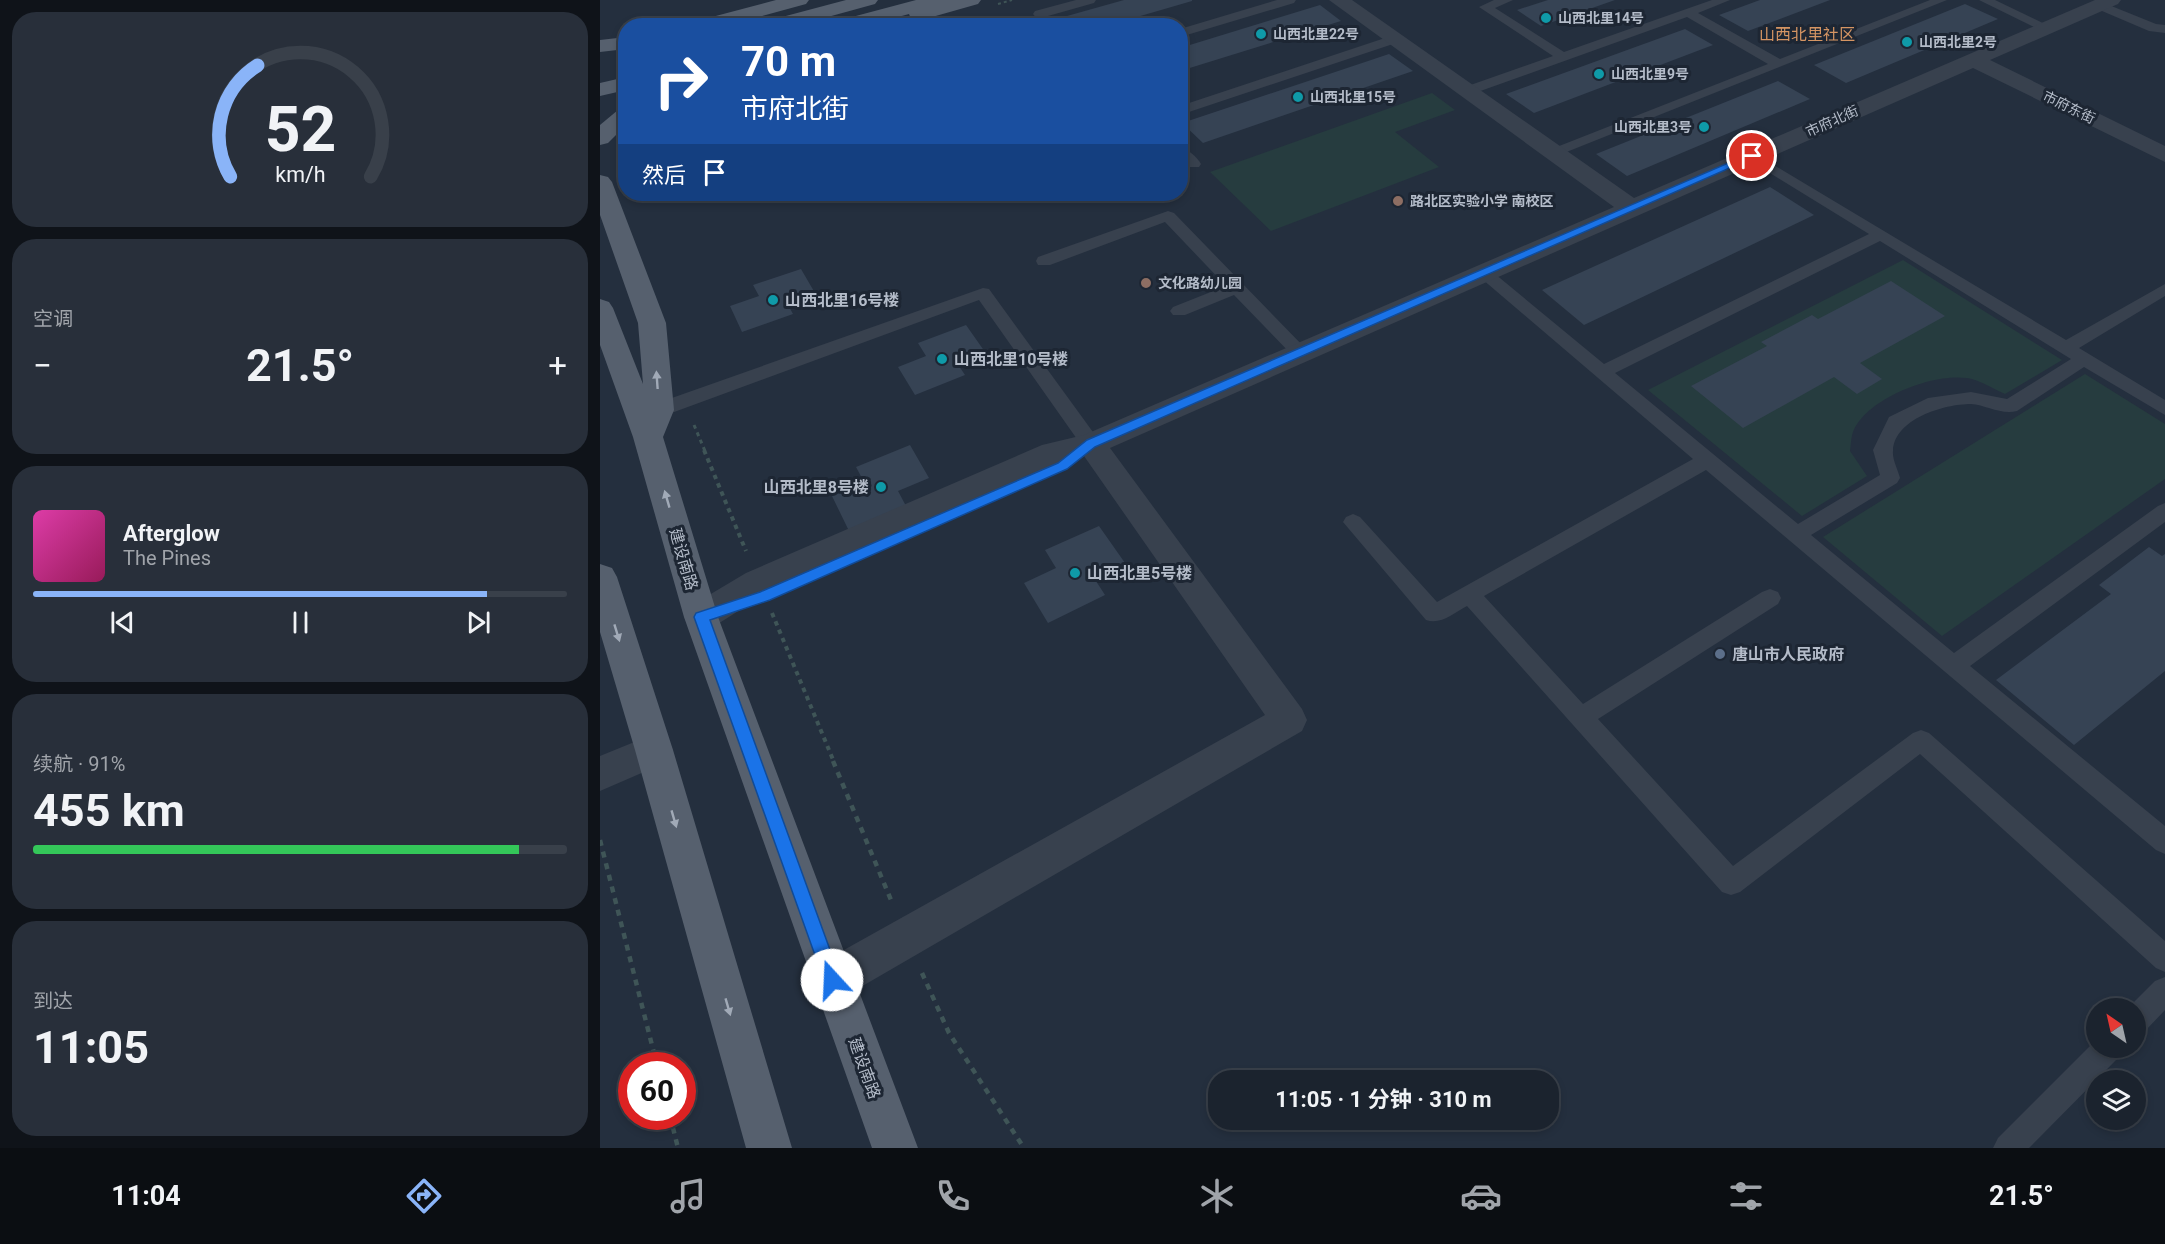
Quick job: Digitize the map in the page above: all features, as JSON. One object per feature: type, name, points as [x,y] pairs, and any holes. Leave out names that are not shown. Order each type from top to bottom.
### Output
[{"type":"main road","points":[[730,18],[799,0]]},
{"type":"main road","points":[[802,18],[868,0]]},
{"type":"main road","points":[[872,18],[938,0]]},
{"type":"main road","points":[[909,18],[971,0]]},
{"type":"main road","points":[[600,46],[618,45]]},
{"type":"main road","points":[[600,71],[618,66]]},
{"type":"main road","points":[[600,90],[618,85]]},
{"type":"main road","points":[[600,138],[618,121]]},
{"type":"main road","points":[[600,182],[652,323],[654,424]]},
{"type":"main road","name":"建设南路","points":[[600,308],[654,424],[701,617],[894,1148]]},
{"type":"main road","points":[[600,577],[654,750],[769,1148]]},
{"type":"street","points":[[1339,0],[1632,208]]},
{"type":"street","name":"市府北街","points":[[701,617],[762,589],[1063,466],[1091,444],[2105,2]]},
{"type":"street","name":"市府东街","points":[[1973,60],[2165,154]]},
{"type":"street","points":[[832,980],[1289,720],[1091,444]]},
{"type":"street","points":[[600,774],[654,750]]},
{"type":"lane","points":[[1043,18],[1039,14],[1090,0]]},
{"type":"lane","points":[[1188,31],[1290,0]]},
{"type":"lane","points":[[1507,0],[1485,7],[1563,57]]},
{"type":"lane","points":[[1467,91],[1724,0]]},
{"type":"lane","points":[[1554,153],[1941,0]]},
{"type":"lane","points":[[1985,0],[2047,28]]},
{"type":"lane","points":[[2105,2],[2154,28],[2165,29]]},
{"type":"lane","points":[[1688,13],[1779,63]]},
{"type":"lane","points":[[1188,108],[1394,39]]},
{"type":"lane","points":[[1752,156],[2165,409]]},
{"type":"lane","points":[[1188,158],[1194,164]]},
{"type":"lane","points":[[1044,261],[1168,216],[1300,353]]},
{"type":"lane","points":[[1601,373],[1880,235]]},
{"type":"lane","points":[[1483,273],[2165,843]]},
{"type":"lane","points":[[1179,311],[1238,287]]},
{"type":"lane","points":[[2066,348],[2165,289]]},
{"type":"lane","points":[[654,424],[684,401],[983,293],[1091,444]]},
{"type":"lane","points":[[1796,535],[1890,478],[1883,450],[1896,422],[1928,404],[1971,398],[2010,406],[2084,359]]},
{"type":"lane","points":[[1353,522],[1434,614],[1706,460]]},
{"type":"lane","points":[[1953,666],[2165,511]]},
{"type":"lane","points":[[1469,594],[1731,884],[1921,740],[2165,958]]},
{"type":"lane","points":[[1582,717],[1770,598]]},
{"type":"lane","points":[[2146,1010],[2165,991]]},
{"type":"lane","points":[[2008,1148],[2098,1058]]},
{"type":"path","points":[[684,401],[907,938],[949,1033],[1024,1148]]},
{"type":"path","points":[[600,840],[654,1052]]},
{"type":"path","points":[[674,1130],[678,1148]]},
{"type":"green space","points":[[1432,93],[1455,110],[1395,132],[1439,167],[1271,231],[1210,172]]},
{"type":"green space","points":[[1903,260],[2062,360],[2005,394],[1975,380],[1961,378],[1925,382],[1889,397],[1861,419],[1852,434],[1850,451],[1867,476],[1802,516],[1648,390]]},
{"type":"green space","points":[[2085,374],[2165,424],[2165,479],[1942,636],[1823,537]]},
{"type":"building","points":[[1124,0],[1192,0],[1134,18],[1069,18],[1067,16]]},
{"type":"building","name":"山西北里14号","points":[[1548,0],[1615,0],[1541,26],[1517,10]]},
{"type":"building","points":[[1760,0],[1830,0],[1748,31],[1719,15]]},
{"type":"building","name":"山西北里2号","points":[[1965,4],[1998,19],[1846,83],[1814,65]]},
{"type":"building","name":"山西北里22号","points":[[1320,5],[1341,21],[1188,69],[1188,46]]},
{"type":"building","name":"山西北里9号","points":[[1685,29],[1713,45],[1534,113],[1506,94]]},
{"type":"building","name":"山西北里15号","points":[[1389,54],[1413,71],[1203,143],[1188,129],[1188,121]]},
{"type":"building","name":"山西北里3号","points":[[1778,81],[1810,99],[1627,176],[1596,154]]},
{"type":"building","points":[[1770,187],[1814,215],[1584,325],[1542,290]]},
{"type":"building","name":"山西北里16号楼","points":[[801,269],[815,293],[787,303],[793,314],[742,332],[730,306],[759,296],[753,285]]},
{"type":"building","points":[[1891,281],[1945,316],[1860,363],[1882,379],[1857,394],[1834,377],[1743,428],[1691,386],[1767,346],[1761,342],[1812,315],[1818,319]]},
{"type":"building","name":"山西北里10号楼","points":[[966,325],[985,352],[957,363],[965,375],[915,395],[898,367],[926,356],[918,343]]},
{"type":"building","name":"山西北里8号楼","points":[[910,445],[929,478],[898,491],[906,506],[849,531],[832,496],[864,482],[856,467]]},
{"type":"building","name":"山西北里5号楼","points":[[1099,526],[1125,563],[1094,578],[1105,595],[1048,623],[1024,583],[1056,568],[1045,550]]},
{"type":"building","points":[[2149,547],[2162,556],[2165,554],[2165,671],[2074,745],[1996,680],[2111,594],[2099,585]]},
{"type":"place","name":"山西北里14号","points":[[1546,18]]},
{"type":"place","name":"山西北里22号","points":[[1261,34]]},
{"type":"place","name":"山西北里2号","points":[[1907,42]]},
{"type":"place","name":"山西北里9号","points":[[1599,74]]},
{"type":"place","name":"山西北里15号","points":[[1298,97]]},
{"type":"place","name":"山西北里3号","points":[[1704,127]]},
{"type":"place","name":"路北区实验小学 南校区","points":[[1398,201]]},
{"type":"place","name":"文化路幼儿园","points":[[1146,283]]},
{"type":"place","name":"山西北里16号楼","points":[[773,300]]},
{"type":"place","name":"山西北里10号楼","points":[[942,359]]},
{"type":"place","name":"山西北里8号楼","points":[[881,487]]},
{"type":"place","name":"山西北里5号楼","points":[[1075,573]]},
{"type":"place","name":"唐山市人民政府","points":[[1720,654]]},
{"type":"district","name":"山西北里社区","points":[[1807,34]]},
{"type":"route","points":[[832,980],[701,617],[765,596],[1063,466],[1091,444],[1752,156]]}]
